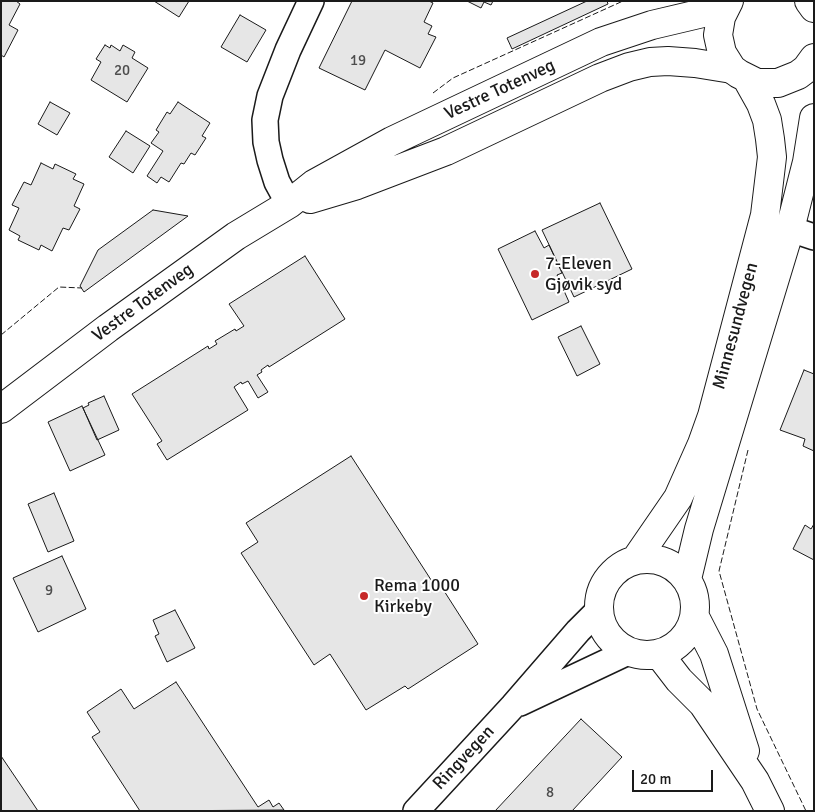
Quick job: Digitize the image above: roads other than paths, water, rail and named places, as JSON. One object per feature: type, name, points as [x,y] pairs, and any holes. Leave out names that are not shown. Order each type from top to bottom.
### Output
[{"type":"main road","points":[[809,1],[814,8]]},
{"type":"main road","name":"Vestre Totenveg","points":[[1,409],[108,328],[236,236],[289,204],[314,184],[392,140],[601,42],[652,25],[727,5]]},
{"type":"main road","name":"Minnesundvegen","points":[[598,611],[600,596],[605,582],[615,570],[636,559],[678,498],[702,444],[712,416],[765,215],[772,158],[767,120],[761,104],[722,53],[718,26],[727,5]]},
{"type":"main road","name":"Vestre Totenveg","points":[[289,204],[357,185],[446,151],[600,78],[629,67],[650,62],[695,63],[739,74],[767,84],[788,80],[813,65]]},
{"type":"main road","name":"Minnesundvegen","points":[[687,579],[699,528],[802,233],[808,157],[814,118]]},
{"type":"main road","points":[[598,611],[605,632],[618,646],[628,652],[646,655],[659,654],[680,643],[688,634],[695,617],[695,597],[687,579],[676,567],[665,561],[649,558],[636,559]]},
{"type":"main road","points":[[695,617],[714,654],[755,781]]},
{"type":"main road","points":[[659,654],[679,680],[703,704],[755,781],[770,811]]},
{"type":"street","points":[[289,204],[277,182],[270,160],[265,120],[270,96],[288,50],[311,1]]},
{"type":"street","name":"Ringvegen","points":[[416,811],[598,611]]},
{"type":"street","name":"Ringvegen","points":[[513,706],[628,652]]},
{"type":"place","name":"7-Eleven Gjøvik syd","points":[[535,274]]},
{"type":"place","name":"Rema 1000 Kirkeby","points":[[364,596]]}]
